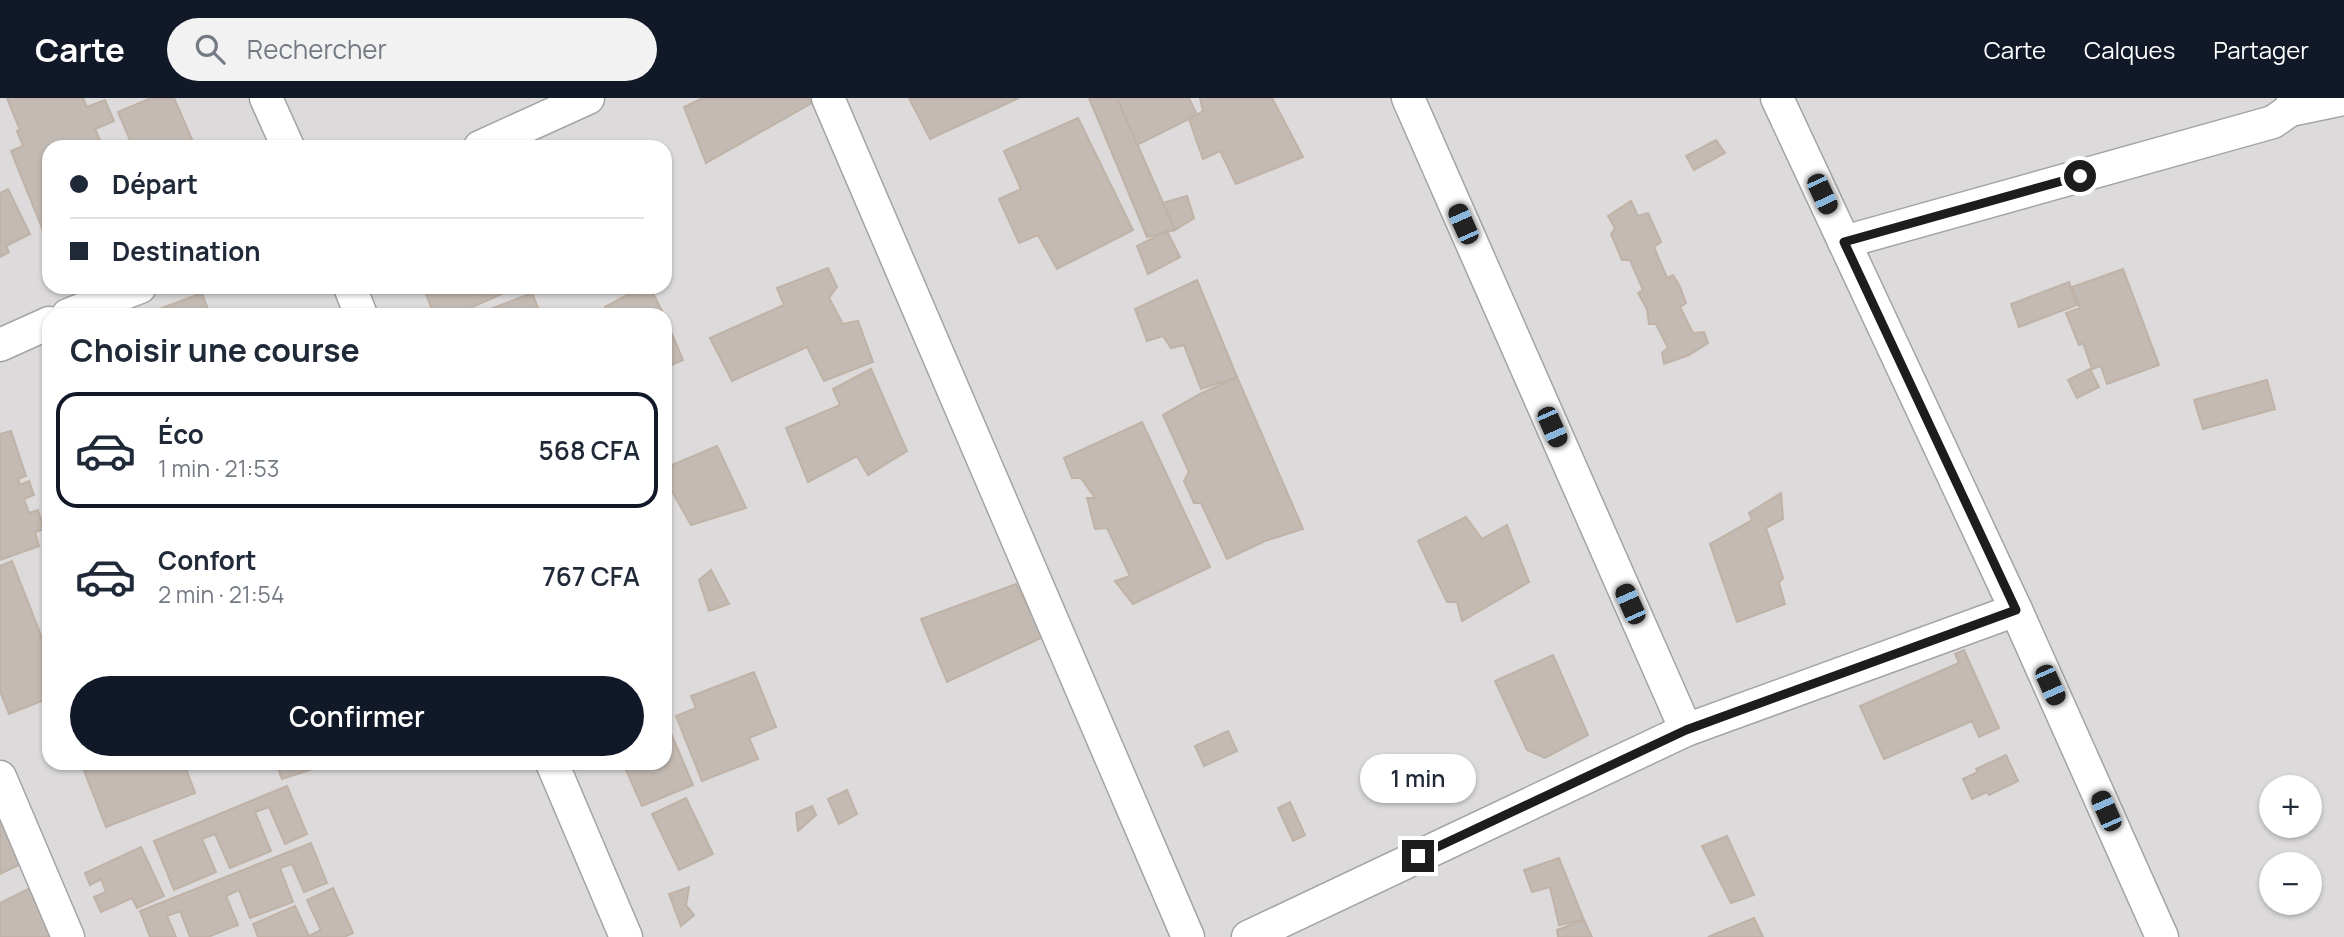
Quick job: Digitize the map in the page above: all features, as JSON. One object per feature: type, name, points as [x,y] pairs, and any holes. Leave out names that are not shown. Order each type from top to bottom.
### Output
[{"type":"street","points":[[267,98],[285,140]]},
{"type":"street","points":[[495,140],[588,98]]},
{"type":"street","points":[[828,98],[1188,937]]},
{"type":"street","points":[[1408,98],[1686,730]]},
{"type":"street","points":[[1777,98],[2016,610],[2162,937]]},
{"type":"street","points":[[1844,242],[2273,122],[2292,104],[2344,99]]},
{"type":"street","points":[[86,308],[122,294]]},
{"type":"street","points":[[0,345],[42,326]]},
{"type":"street","points":[[1248,937],[1686,730],[2016,610]]},
{"type":"street","points":[[555,770],[626,937]]},
{"type":"street","points":[[0,777],[68,937]]},
{"type":"shaded area","points":[[0,98],[2344,98],[2344,937],[0,937]]},
{"type":"building","points":[[7,98],[83,98],[87,107],[105,100],[114,121],[95,129],[100,140],[42,140],[42,228],[11,151],[23,146],[17,131],[20,130]]},
{"type":"building","points":[[151,98],[174,98],[192,140],[130,140],[118,112]]},
{"type":"building","points":[[703,98],[809,98],[812,103],[706,163],[684,107]]},
{"type":"building","points":[[909,98],[1019,98],[930,139]]},
{"type":"building","points":[[1089,98],[1117,98],[1175,230],[1147,237]]},
{"type":"building","points":[[1117,98],[1189,98],[1197,115],[1137,145]]},
{"type":"building","points":[[1200,98],[1272,98],[1303,157],[1236,184],[1220,151],[1203,159],[1189,119],[1203,111]]},
{"type":"building","points":[[1078,118],[1133,230],[1057,269],[1038,235],[1019,243],[999,199],[1021,189],[1004,151]]},
{"type":"building","points":[[1716,140],[1725,153],[1694,170],[1686,156]]},
{"type":"building","points":[[8,189],[30,234],[6,246],[9,252],[0,257],[0,193]]},
{"type":"building","points":[[1187,196],[1194,218],[1175,230],[1163,203]]},
{"type":"building","points":[[1631,201],[1638,216],[1648,213],[1661,242],[1654,247],[1667,278],[1673,275],[1686,303],[1680,307],[1693,333],[1704,332],[1708,343],[1689,355],[1664,364],[1662,353],[1668,348],[1656,324],[1649,324],[1647,309],[1638,293],[1643,290],[1630,260],[1622,260],[1611,234],[1615,228],[1608,216]]},
{"type":"building","points":[[1167,231],[1180,257],[1148,274],[1137,246]]},
{"type":"building","points":[[828,268],[837,287],[829,298],[843,324],[858,321],[873,362],[824,381],[807,347],[732,381],[710,338],[784,305],[777,288]]},
{"type":"building","points":[[2123,269],[2159,365],[2107,384],[2101,366],[2092,369],[2083,343],[2079,345],[2066,313],[2080,308],[2072,287]]},
{"type":"building","points":[[1197,280],[1237,377],[1201,389],[1184,345],[1171,348],[1163,336],[1147,341],[1135,309]]},
{"type":"building","points":[[2069,282],[2077,305],[2019,327],[2011,304]]},
{"type":"building","points":[[202,294],[207,308],[162,308]]},
{"type":"building","points":[[426,294],[502,294],[470,308],[431,308]]},
{"type":"building","points":[[532,294],[538,308],[493,308]]},
{"type":"building","points":[[629,294],[654,294],[660,308],[606,308]]},
{"type":"building","points":[[672,334],[683,360],[672,365]]},
{"type":"building","points":[[871,369],[907,451],[868,475],[857,456],[808,482],[786,428],[840,405],[833,389]]},
{"type":"building","points":[[2090,369],[2099,387],[2077,398],[2068,380]]},
{"type":"building","points":[[1237,377],[1303,529],[1265,541],[1227,559],[1201,503],[1194,503],[1184,481],[1189,472],[1163,415]]},
{"type":"building","points":[[2267,380],[2275,409],[2203,429],[2194,400]]},
{"type":"building","points":[[1142,422],[1210,567],[1133,604],[1115,581],[1130,576],[1107,528],[1095,529],[1087,498],[1095,498],[1081,478],[1072,478],[1064,458]]},
{"type":"building","points":[[11,431],[26,476],[18,479],[20,485],[29,481],[34,495],[24,499],[29,513],[38,510],[42,530],[35,532],[39,546],[0,560],[0,434]]},
{"type":"building","points":[[717,446],[746,508],[691,525],[672,491],[672,465]]},
{"type":"building","points":[[1781,493],[1783,519],[1766,528],[1783,578],[1779,583],[1785,604],[1737,622],[1710,544],[1752,520],[1749,513]]},
{"type":"building","points":[[1466,517],[1482,539],[1507,525],[1529,582],[1462,621],[1457,602],[1447,602],[1418,541]]},
{"type":"building","points":[[12,561],[42,638],[42,701],[9,714],[0,691],[0,566]]},
{"type":"building","points":[[711,570],[729,604],[709,611],[699,580]]},
{"type":"building","points":[[1016,584],[1043,637],[947,682],[921,619]]},
{"type":"building","points":[[1964,650],[1999,728],[1979,737],[1972,721],[1884,759],[1860,706],[1959,663],[1955,654]]},
{"type":"building","points":[[1553,655],[1588,735],[1545,758],[1527,750],[1495,681]]},
{"type":"building","points":[[754,672],[776,727],[749,738],[758,759],[702,781],[676,716],[696,708],[691,696]]},
{"type":"building","points":[[1228,731],[1237,751],[1204,766],[1195,746]]},
{"type":"building","points":[[672,736],[693,785],[642,806],[626,770],[672,770]]},
{"type":"building","points":[[2006,755],[2018,781],[1989,795],[1987,792],[1972,799],[1963,779],[1978,772],[1976,769]]},
{"type":"building","points":[[84,770],[187,770],[195,793],[106,827]]},
{"type":"building","points":[[279,770],[310,770],[282,779]]},
{"type":"building","points":[[287,786],[307,834],[285,844],[269,807],[255,812],[271,851],[230,868],[215,834],[202,839],[216,872],[174,890],[154,841]]},
{"type":"building","points":[[847,790],[857,814],[839,824],[828,799]]},
{"type":"building","points":[[686,798],[713,854],[679,870],[652,814]]},
{"type":"building","points":[[1290,802],[1305,835],[1293,841],[1278,808]]},
{"type":"building","points":[[812,806],[816,815],[798,831],[796,813]]},
{"type":"building","points":[[0,817],[25,862],[0,874]]},
{"type":"building","points":[[1727,836],[1754,895],[1731,903],[1702,846]]},
{"type":"building","points":[[311,843],[327,883],[304,892],[292,864],[280,868],[293,902],[250,918],[239,890],[226,896],[238,925],[208,937],[190,937],[180,911],[167,916],[176,937],[150,937],[140,911]]},
{"type":"building","points":[[141,847],[164,896],[137,908],[132,898],[101,912],[94,897],[106,892],[101,879],[90,885],[85,873]]},
{"type":"building","points":[[1559,858],[1584,920],[1559,925],[1550,887],[1532,892],[1524,870]]},
{"type":"building","points":[[52,877],[82,937],[0,937],[0,903]]},
{"type":"building","points":[[689,887],[686,905],[694,915],[681,926],[669,894]]},
{"type":"building","points":[[333,888],[353,933],[344,937],[258,937],[253,924],[295,906],[309,936],[321,930],[307,900]]},
{"type":"building","points":[[1754,918],[1763,937],[1708,937]]},
{"type":"building","points":[[1584,920],[1592,937],[1558,937],[1557,930]]},
{"type":"route","points":[[1418,856],[1686,730],[2016,610],[1844,242],[2080,176]]}]
